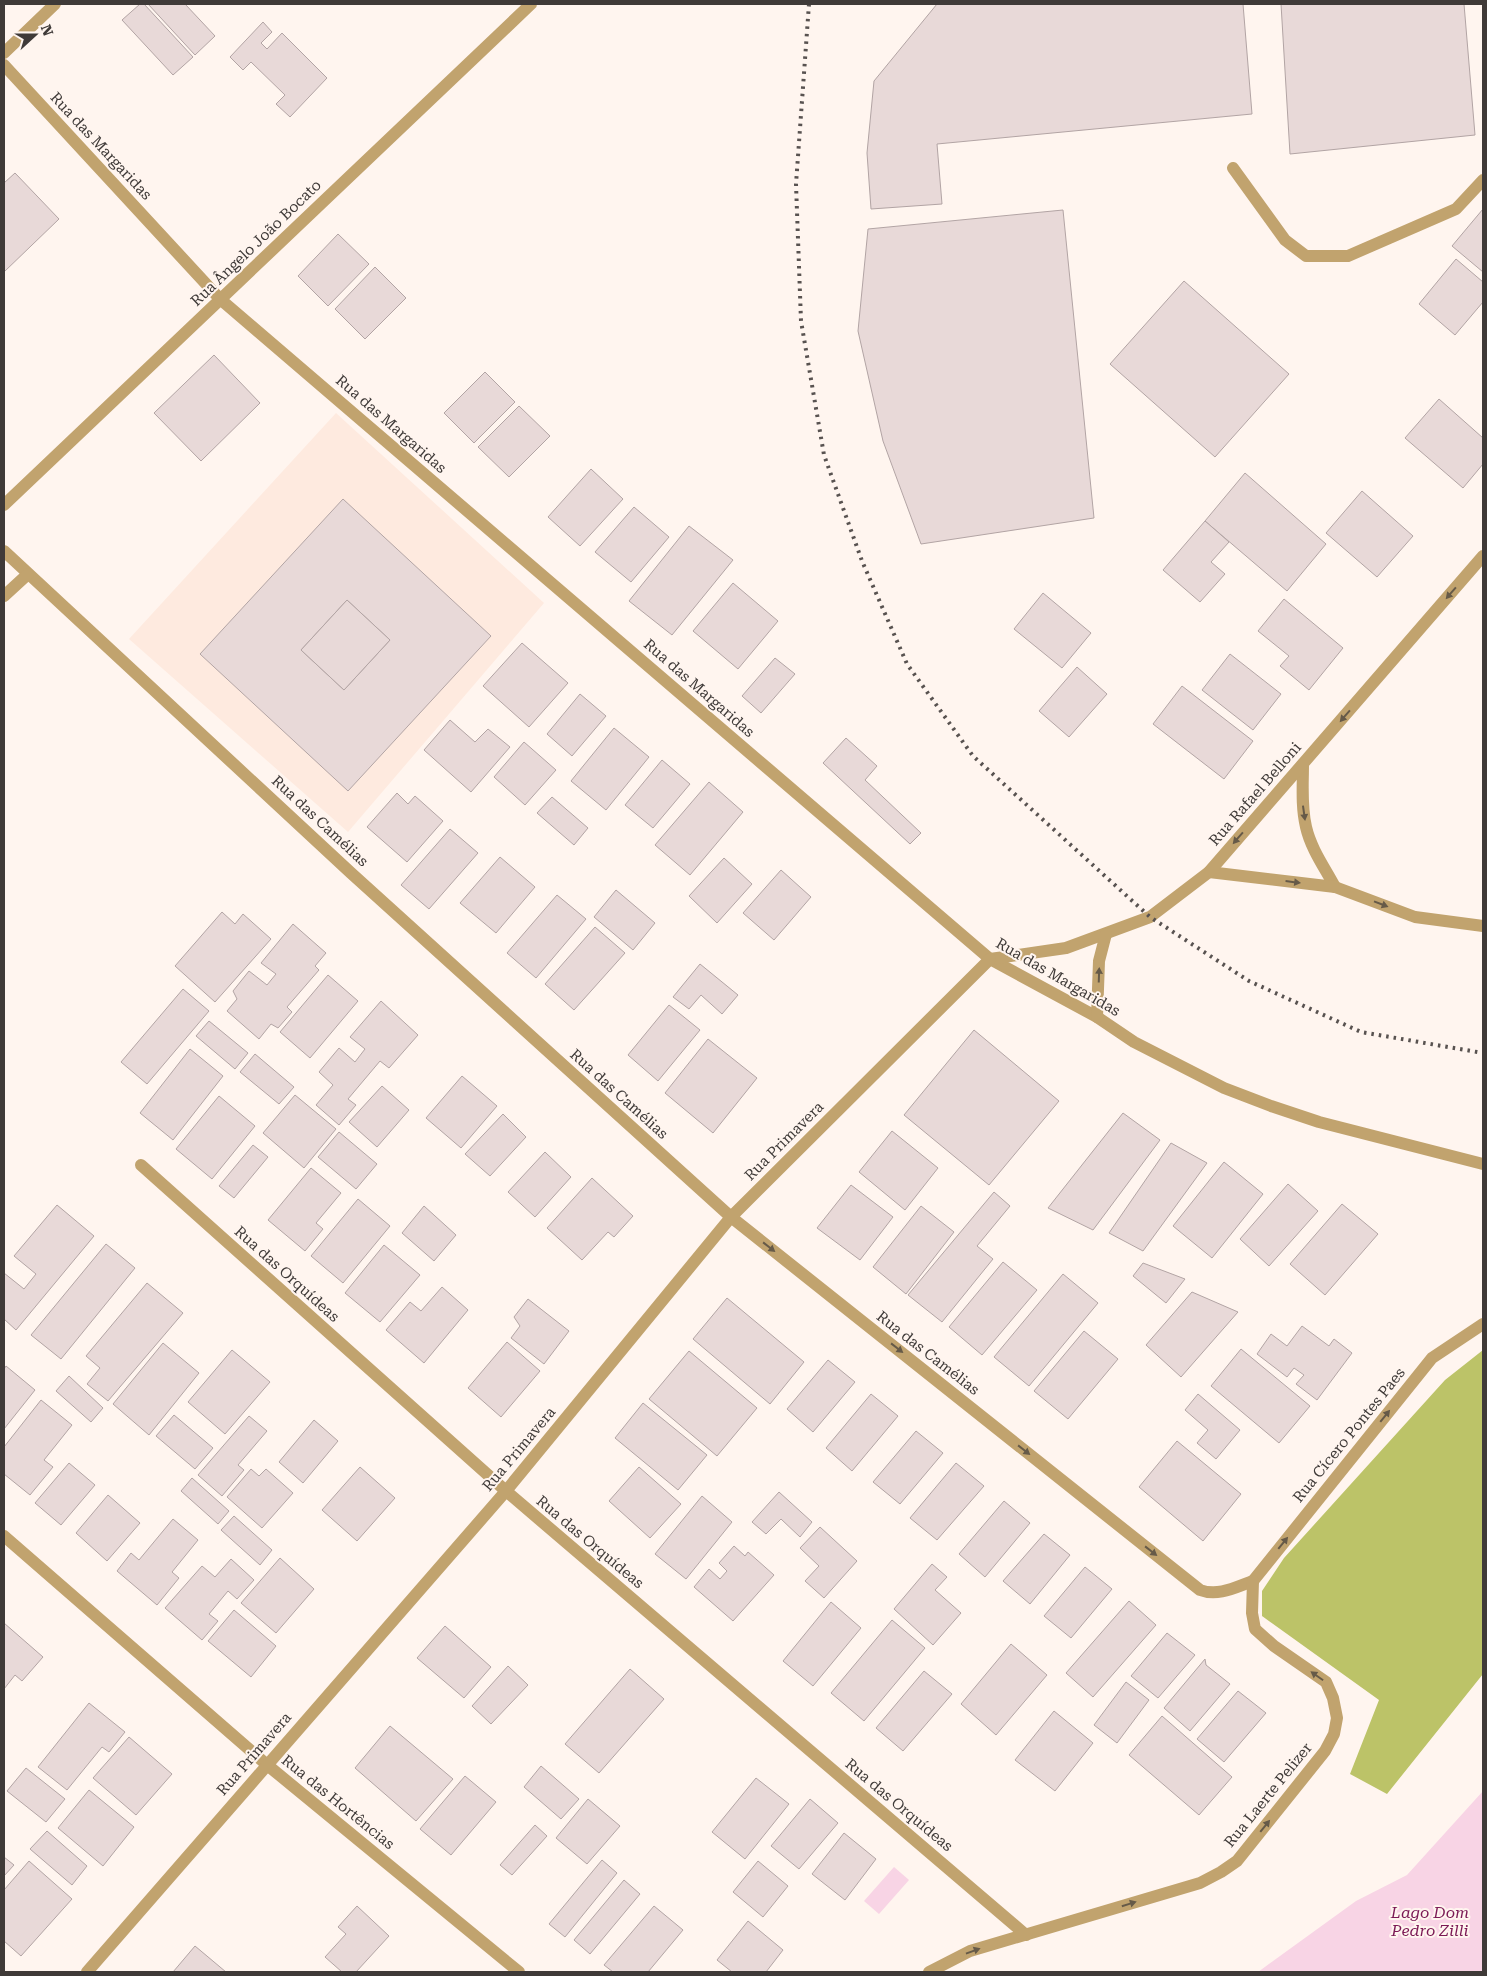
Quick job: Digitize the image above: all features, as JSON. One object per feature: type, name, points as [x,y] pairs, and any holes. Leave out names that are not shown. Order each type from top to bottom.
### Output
[{"type":"street","points":[[4,53],[55,4]]},
{"type":"street","name":"Rua Ângelo João Bocato","points":[[4,505],[531,4]]},
{"type":"street","name":"Rua das Margaridas","points":[[4,65],[220,299],[990,959],[1097,1017],[1134,1042],[1224,1088],[1319,1122],[1483,1164]]},
{"type":"street","points":[[1233,168],[1285,240],[1306,256],[1348,256],[1456,209],[1483,180]]},
{"type":"street","name":"Rua das Camélias","points":[[4,551],[351,873],[731,1217],[1200,1590],[1210,1594],[1253,1581]]},
{"type":"street","name":"Rua Rafael Belloni","points":[[990,959],[1066,948],[1150,917],[1209,872],[1483,558]]},
{"type":"street","points":[[4,596],[28,574]]},
{"type":"street","points":[[1303,764],[1303,804],[1306,828],[1313,848],[1335,887]]},
{"type":"street","points":[[1209,872],[1335,887],[1414,917],[1483,926]]},
{"type":"street","points":[[1097,1017],[1099,961],[1106,934]]},
{"type":"street","name":"Rua Primavera","points":[[87,1972],[266,1764],[506,1491],[731,1217],[990,959]]},
{"type":"street","name":"Rua das Orquídeas","points":[[141,1165],[506,1491],[1026,1935]]},
{"type":"street","name":"Rua Cícero Pontes Paes","points":[[1253,1581],[1432,1358],[1483,1324]]},
{"type":"street","name":"Rua das Hortências","points":[[4,1536],[266,1764],[519,1972]]},
{"type":"street","name":"Rua Laerte Pelizer","points":[[929,1972],[970,1951],[1200,1883],[1237,1861],[1325,1751],[1334,1734],[1337,1718],[1333,1698],[1326,1682],[1274,1646],[1255,1629],[1252,1613],[1253,1581]]},
{"type":"shaded area","points":[[336,413],[544,603],[348,832],[129,639]]},
{"type":"green space","points":[[1483,1350],[1483,1674],[1387,1794],[1350,1774],[1379,1700],[1262,1616],[1262,1591],[1284,1558],[1445,1380]]},
{"type":"water","name":"Lago Dom Pedro Zilli","points":[[1483,1791],[1483,1972],[1258,1972],[1356,1901],[1407,1875]]},
{"type":"water","points":[[894,1867],[909,1880],[879,1914],[864,1901]]},
{"type":"building","points":[[140,4],[144,4],[193,57],[173,75],[122,20]]},
{"type":"building","points":[[148,4],[185,4],[215,36],[195,55]]},
{"type":"building","points":[[937,4],[1243,4],[1252,114],[937,144],[942,204],[871,209],[867,153],[874,81]]},
{"type":"building","points":[[1281,4],[1464,4],[1475,135],[1290,154]]},
{"type":"building","points":[[263,22],[272,32],[261,43],[267,49],[282,33],[327,78],[290,117],[276,104],[285,95],[251,62],[243,70],[230,57]]},
{"type":"building","points":[[15,173],[59,219],[4,272],[4,183]]},
{"type":"building","points":[[1483,209],[1483,272],[1452,246]]},
{"type":"building","points":[[1063,210],[1094,518],[921,544],[883,441],[858,331],[868,229]]},
{"type":"building","points":[[338,234],[369,264],[328,306],[298,276]]},
{"type":"building","points":[[1456,259],[1483,282],[1483,302],[1455,335],[1419,304]]},
{"type":"building","points":[[375,267],[406,298],[365,339],[335,309]]},
{"type":"building","points":[[1184,281],[1289,374],[1215,457],[1110,364]]},
{"type":"building","points":[[214,355],[260,403],[201,461],[154,413]]},
{"type":"building","points":[[485,372],[515,402],[474,443],[444,413]]},
{"type":"building","points":[[1439,399],[1483,438],[1483,464],[1463,488],[1405,438]]},
{"type":"building","points":[[519,406],[550,436],[509,477],[478,447]]},
{"type":"building","points":[[591,469],[623,499],[580,546],[548,517]]},
{"type":"building","points":[[1245,473],[1326,544],[1287,591],[1205,521]]},
{"type":"building","points":[[1362,491],[1413,536],[1377,577],[1326,533]]},
{"type":"building","points":[[343,499],[491,636],[348,791],[200,654]],"holes":[[[347,600],[390,640],[344,690],[301,650]]]},
{"type":"building","points":[[634,507],[669,537],[631,582],[595,552]]},
{"type":"building","points":[[1205,521],[1229,542],[1211,562],[1225,574],[1200,602],[1163,570]]},
{"type":"building","points":[[689,526],[733,560],[672,635],[629,601]]},
{"type":"building","points":[[733,583],[778,621],[738,669],[693,631]]},
{"type":"building","points":[[1043,593],[1091,633],[1062,668],[1014,629]]},
{"type":"building","points":[[1284,599],[1343,648],[1309,690],[1280,666],[1289,656],[1258,631]]},
{"type":"building","points":[[347,600],[390,640],[344,690],[301,650]]},
{"type":"building","points":[[522,643],[568,683],[529,727],[483,686]]},
{"type":"building","points":[[1230,654],[1281,694],[1253,730],[1202,690]]},
{"type":"building","points":[[775,658],[795,674],[761,713],[742,696]]},
{"type":"building","points":[[1077,667],[1107,694],[1069,737],[1039,711]]},
{"type":"building","points":[[1182,686],[1253,741],[1224,779],[1153,724]]},
{"type":"building","points":[[580,694],[606,716],[572,756],[547,734]]},
{"type":"building","points":[[450,720],[475,742],[488,729],[510,747],[471,792],[424,750]]},
{"type":"building","points":[[614,728],[649,757],[606,810],[571,781]]},
{"type":"building","points":[[846,738],[877,766],[865,780],[921,833],[910,844],[823,763]]},
{"type":"building","points":[[524,742],[556,770],[525,805],[494,777]]},
{"type":"building","points":[[662,760],[690,784],[653,828],[625,805]]},
{"type":"building","points":[[709,782],[743,812],[690,875],[655,845]]},
{"type":"building","points":[[397,793],[408,804],[415,796],[443,821],[407,862],[367,827]]},
{"type":"building","points":[[552,797],[588,828],[574,845],[537,813]]},
{"type":"building","points":[[450,829],[478,853],[429,909],[401,885]]},
{"type":"building","points":[[500,857],[535,887],[496,933],[460,903]]},
{"type":"building","points":[[724,858],[752,884],[717,923],[689,896]]},
{"type":"building","points":[[781,870],[811,897],[774,940],[743,913]]},
{"type":"building","points":[[616,890],[655,923],[633,950],[594,917]]},
{"type":"building","points":[[557,895],[586,919],[536,978],[507,953]]},
{"type":"building","points":[[222,912],[235,924],[243,914],[271,939],[215,1002],[175,966]]},
{"type":"building","points":[[293,924],[326,953],[315,966],[319,970],[287,1007],[292,1012],[278,1028],[271,1024],[259,1039],[227,1011],[237,999],[233,991],[249,971],[267,985],[276,974],[261,963]]},
{"type":"building","points":[[595,927],[625,953],[574,1010],[545,984]]},
{"type":"building","points":[[700,964],[738,995],[722,1014],[701,995],[689,1009],[673,997]]},
{"type":"building","points":[[328,975],[358,1001],[310,1058],[280,1032]]},
{"type":"building","points":[[183,989],[209,1011],[147,1084],[121,1062]]},
{"type":"building","points":[[381,1001],[418,1035],[389,1068],[380,1061],[348,1099],[356,1105],[339,1125],[316,1105],[333,1085],[319,1072],[339,1048],[355,1062],[365,1049],[350,1037]]},
{"type":"building","points":[[669,1005],[700,1030],[658,1081],[628,1055]]},
{"type":"building","points":[[209,1021],[248,1053],[235,1069],[196,1036]]},
{"type":"building","points":[[974,1030],[1059,1101],[989,1185],[904,1115]]},
{"type":"building","points":[[708,1039],[757,1078],[713,1133],[665,1093]]},
{"type":"building","points":[[190,1049],[223,1076],[173,1140],[140,1113]]},
{"type":"building","points":[[255,1054],[294,1087],[279,1104],[240,1072]]},
{"type":"building","points":[[462,1076],[497,1106],[461,1148],[426,1118]]},
{"type":"building","points":[[382,1086],[409,1110],[377,1147],[349,1122]]},
{"type":"building","points":[[295,1095],[336,1129],[304,1168],[263,1133]]},
{"type":"building","points":[[219,1096],[255,1126],[212,1179],[176,1149]]},
{"type":"building","points":[[1123,1113],[1160,1140],[1093,1230],[1048,1208]]},
{"type":"building","points":[[503,1114],[526,1137],[490,1176],[465,1154]]},
{"type":"building","points":[[892,1131],[938,1168],[905,1210],[859,1172]]},
{"type":"building","points":[[339,1132],[377,1164],[356,1189],[318,1157]]},
{"type":"building","points":[[1171,1143],[1207,1163],[1143,1251],[1109,1233]]},
{"type":"building","points":[[253,1145],[268,1157],[234,1198],[219,1186]]},
{"type":"building","points":[[545,1152],[571,1177],[535,1217],[508,1192]]},
{"type":"building","points":[[1224,1162],[1263,1194],[1212,1258],[1173,1226]]},
{"type":"building","points":[[311,1168],[341,1193],[316,1223],[323,1229],[305,1251],[268,1220]]},
{"type":"building","points":[[592,1178],[633,1216],[614,1237],[608,1232],[582,1260],[547,1228]]},
{"type":"building","points":[[1288,1184],[1318,1211],[1269,1266],[1240,1239]]},
{"type":"building","points":[[851,1185],[893,1217],[860,1260],[817,1228]]},
{"type":"building","points":[[994,1192],[1010,1206],[977,1246],[993,1259],[942,1322],[908,1295]]},
{"type":"building","points":[[358,1199],[390,1226],[343,1283],[311,1256]]},
{"type":"building","points":[[1342,1204],[1378,1234],[1325,1295],[1290,1264]]},
{"type":"building","points":[[57,1205],[94,1236],[16,1330],[4,1319],[4,1273],[24,1289],[36,1274],[14,1256]]},
{"type":"building","points":[[424,1206],[456,1235],[434,1261],[402,1233]]},
{"type":"building","points":[[921,1206],[954,1232],[906,1294],[873,1267]]},
{"type":"building","points":[[106,1244],[135,1268],[61,1359],[31,1335]]},
{"type":"building","points":[[384,1245],[420,1275],[380,1322],[345,1293]]},
{"type":"building","points":[[1003,1262],[1037,1290],[982,1355],[949,1327]]},
{"type":"building","points":[[1143,1263],[1185,1279],[1166,1303],[1133,1276]]},
{"type":"building","points":[[1063,1274],[1098,1303],[1029,1386],[994,1357]]},
{"type":"building","points":[[147,1283],[183,1313],[108,1401],[87,1384],[100,1368],[86,1356]]},
{"type":"building","points":[[442,1287],[468,1310],[424,1363],[386,1330],[410,1302],[421,1311]]},
{"type":"building","points":[[1192,1292],[1238,1312],[1181,1377],[1146,1345]]},
{"type":"building","points":[[727,1298],[804,1362],[770,1404],[693,1339]]},
{"type":"building","points":[[528,1299],[569,1331],[544,1364],[511,1338],[520,1326],[514,1317]]},
{"type":"building","points":[[1302,1326],[1329,1346],[1334,1339],[1352,1353],[1317,1400],[1296,1384],[1304,1375],[1294,1368],[1287,1377],[1257,1354],[1271,1334],[1287,1346]]},
{"type":"building","points":[[1084,1331],[1118,1359],[1068,1419],[1034,1391]]},
{"type":"building","points":[[507,1342],[540,1371],[501,1417],[468,1388]]},
{"type":"building","points":[[163,1343],[199,1373],[149,1435],[113,1404]]},
{"type":"building","points":[[1241,1349],[1310,1406],[1279,1443],[1211,1386]]},
{"type":"building","points":[[232,1350],[270,1382],[225,1434],[188,1402]]},
{"type":"building","points":[[689,1351],[757,1408],[717,1456],[649,1399]]},
{"type":"building","points":[[828,1360],[855,1382],[813,1432],[787,1409]]},
{"type":"building","points":[[6,1366],[35,1390],[4,1429],[4,1369]]},
{"type":"building","points":[[69,1376],[103,1408],[91,1422],[56,1391]]},
{"type":"building","points":[[871,1394],[898,1416],[852,1471],[826,1448]]},
{"type":"building","points":[[1198,1394],[1240,1430],[1216,1459],[1197,1443],[1208,1430],[1185,1410]]},
{"type":"building","points":[[41,1400],[72,1425],[44,1460],[53,1467],[30,1495],[4,1474],[4,1447]]},
{"type":"building","points":[[643,1403],[707,1455],[678,1490],[615,1438]]},
{"type":"building","points":[[174,1415],[213,1448],[195,1469],[156,1436]]},
{"type":"building","points":[[249,1416],[267,1431],[238,1465],[244,1470],[222,1496],[198,1475]]},
{"type":"building","points":[[314,1420],[338,1441],[303,1483],[279,1462]]},
{"type":"building","points":[[916,1431],[943,1453],[900,1504],[873,1482]]},
{"type":"building","points":[[1177,1441],[1241,1494],[1203,1541],[1139,1487]]},
{"type":"building","points":[[69,1463],[95,1485],[61,1525],[35,1503]]},
{"type":"building","points":[[956,1463],[984,1486],[937,1540],[910,1518]]},
{"type":"building","points":[[360,1467],[395,1498],[357,1541],[322,1510]]},
{"type":"building","points":[[639,1467],[681,1504],[650,1538],[609,1501]]},
{"type":"building","points":[[251,1469],[259,1476],[266,1469],[293,1493],[262,1528],[227,1497]]},
{"type":"building","points":[[192,1478],[229,1511],[218,1524],[181,1491]]},
{"type":"building","points":[[779,1492],[812,1522],[800,1537],[781,1519],[766,1534],[752,1522]]},
{"type":"building","points":[[108,1495],[140,1523],[107,1561],[76,1533]]},
{"type":"building","points":[[702,1496],[732,1522],[686,1579],[655,1554]]},
{"type":"building","points":[[1004,1501],[1030,1523],[985,1577],[959,1554]]},
{"type":"building","points":[[234,1516],[272,1550],[260,1565],[221,1530]]},
{"type":"building","points":[[173,1519],[198,1540],[172,1572],[179,1578],[157,1605],[117,1571],[131,1553],[139,1560]]},
{"type":"building","points":[[820,1527],[857,1561],[824,1598],[805,1581],[819,1566],[800,1548]]},
{"type":"building","points":[[1044,1534],[1070,1555],[1030,1604],[1003,1581]]},
{"type":"building","points":[[734,1546],[745,1556],[748,1552],[774,1575],[733,1621],[694,1587],[709,1569],[720,1579],[727,1571],[719,1563]]},
{"type":"building","points":[[280,1558],[314,1589],[276,1633],[241,1603]]},
{"type":"building","points":[[231,1559],[254,1580],[237,1599],[228,1591],[209,1614],[218,1621],[202,1640],[165,1608],[202,1566],[215,1577]]},
{"type":"building","points":[[932,1564],[947,1577],[935,1590],[961,1613],[933,1645],[894,1609]]},
{"type":"building","points":[[1085,1567],[1112,1589],[1071,1638],[1044,1616]]},
{"type":"building","points":[[1129,1601],[1156,1625],[1093,1697],[1066,1673]]},
{"type":"building","points":[[831,1602],[861,1628],[813,1686],[783,1661]]},
{"type":"building","points":[[234,1610],[276,1646],[251,1677],[208,1641]]},
{"type":"building","points":[[892,1620],[925,1648],[864,1721],[831,1693]]},
{"type":"building","points":[[4,1623],[43,1657],[22,1681],[15,1675],[4,1689]]},
{"type":"building","points":[[445,1626],[491,1667],[464,1698],[417,1658]]},
{"type":"building","points":[[1167,1633],[1195,1655],[1158,1698],[1131,1676]]},
{"type":"building","points":[[1011,1644],[1047,1675],[996,1735],[961,1704]]},
{"type":"building","points":[[1205,1659],[1206,1665],[1230,1684],[1190,1731],[1164,1708]]},
{"type":"building","points":[[508,1666],[528,1685],[491,1724],[472,1706]]},
{"type":"building","points":[[630,1669],[664,1699],[599,1773],[565,1744]]},
{"type":"building","points":[[924,1671],[952,1694],[903,1751],[876,1728]]},
{"type":"building","points":[[1126,1682],[1149,1700],[1117,1743],[1094,1725]]},
{"type":"building","points":[[1238,1691],[1266,1713],[1224,1762],[1197,1739]]},
{"type":"building","points":[[89,1703],[125,1732],[109,1752],[102,1747],[67,1790],[38,1767]]},
{"type":"building","points":[[1054,1711],[1093,1743],[1055,1791],[1015,1760]]},
{"type":"building","points":[[1162,1716],[1232,1777],[1199,1815],[1129,1755]]},
{"type":"building","points":[[390,1726],[453,1779],[416,1821],[355,1768]]},
{"type":"building","points":[[129,1737],[172,1774],[136,1815],[93,1778]]},
{"type":"building","points":[[541,1766],[579,1799],[561,1819],[524,1787]]},
{"type":"building","points":[[26,1768],[65,1799],[46,1822],[7,1791]]},
{"type":"building","points":[[465,1776],[496,1802],[451,1855],[420,1829]]},
{"type":"building","points":[[756,1778],[789,1804],[745,1859],[712,1832]]},
{"type":"building","points":[[89,1790],[134,1827],[103,1866],[58,1828]]},
{"type":"building","points":[[588,1799],[620,1826],[587,1864],[556,1838]]},
{"type":"building","points":[[810,1799],[838,1823],[799,1869],[771,1846]]},
{"type":"building","points":[[535,1825],[547,1836],[512,1875],[500,1865]]},
{"type":"building","points":[[47,1831],[87,1866],[72,1885],[30,1849]]},
{"type":"building","points":[[844,1833],[876,1859],[845,1900],[812,1874]]},
{"type":"building","points":[[4,1857],[14,1865],[4,1876]]},
{"type":"building","points":[[602,1860],[617,1873],[565,1937],[549,1924]]},
{"type":"building","points":[[29,1861],[72,1899],[21,1956],[4,1941],[4,1890]]},
{"type":"building","points":[[758,1861],[788,1886],[763,1917],[733,1892]]},
{"type":"building","points":[[624,1880],[640,1894],[590,1954],[574,1940]]},
{"type":"building","points":[[357,1906],[389,1936],[356,1972],[342,1972],[325,1957],[346,1934],[338,1927]]},
{"type":"building","points":[[654,1906],[683,1930],[648,1972],[613,1972],[604,1965]]},
{"type":"building","points":[[748,1921],[783,1950],[766,1972],[732,1972],[717,1960]]},
{"type":"building","points":[[195,1946],[226,1972],[173,1972]]},
{"type":"railway","points":[[809,4],[796,184],[801,321],[824,455],[862,561],[907,664],[973,756],[1150,917],[1249,981],[1361,1032],[1483,1053]]}]
